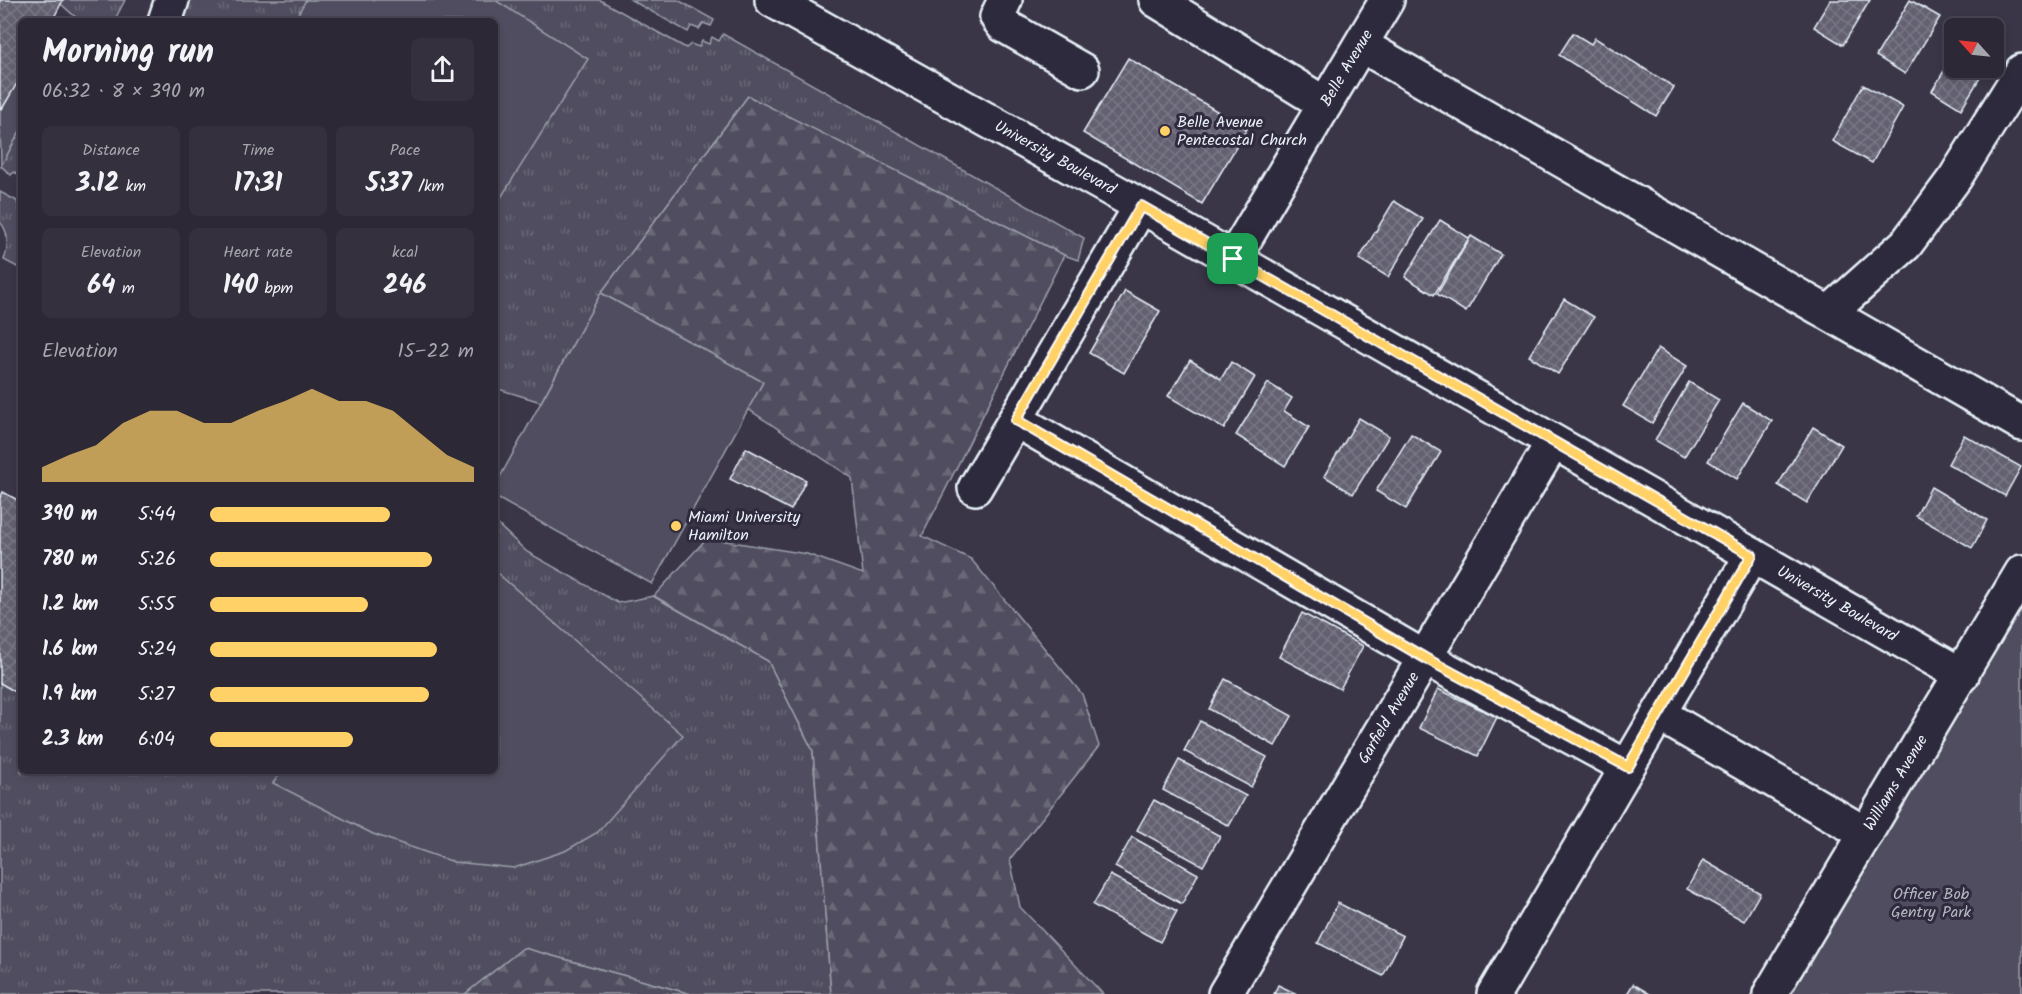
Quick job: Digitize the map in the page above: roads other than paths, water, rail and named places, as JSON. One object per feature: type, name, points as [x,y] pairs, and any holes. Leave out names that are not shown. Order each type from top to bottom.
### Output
[{"type":"street","points":[[166,18],[172,0]]},
{"type":"street","name":"University Boulevard","points":[[772,0],[1141,206],[1962,675]]},
{"type":"street","points":[[1005,0],[997,17],[1003,25],[1082,70]]},
{"type":"street","points":[[1156,0],[1325,104]]},
{"type":"street","name":"Belle Avenue","points":[[1233,259],[1388,0]]},
{"type":"street","points":[[1360,45],[1830,312],[2022,424]]},
{"type":"street","points":[[1830,312],[1906,244],[1955,178],[2022,71]]},
{"type":"street","points":[[975,488],[1141,206]]},
{"type":"street","points":[[1016,420],[1425,658],[1628,767]]},
{"type":"street","name":"Garfield Avenue","points":[[1225,994],[1553,442]]},
{"type":"street","points":[[1494,994],[1752,555]]},
{"type":"street","name":"Williams Avenue","points":[[1770,994],[2022,572]]},
{"type":"street","points":[[1659,714],[1866,834]]},
{"type":"place","name":"Belle Avenue Pentecostal Church","points":[[1165,131]]},
{"type":"place","name":"Miami University Hamilton","points":[[676,526]]},
{"type":"park label","name":"Officer Bob Gentry Park","points":[[1931,903]]}]
